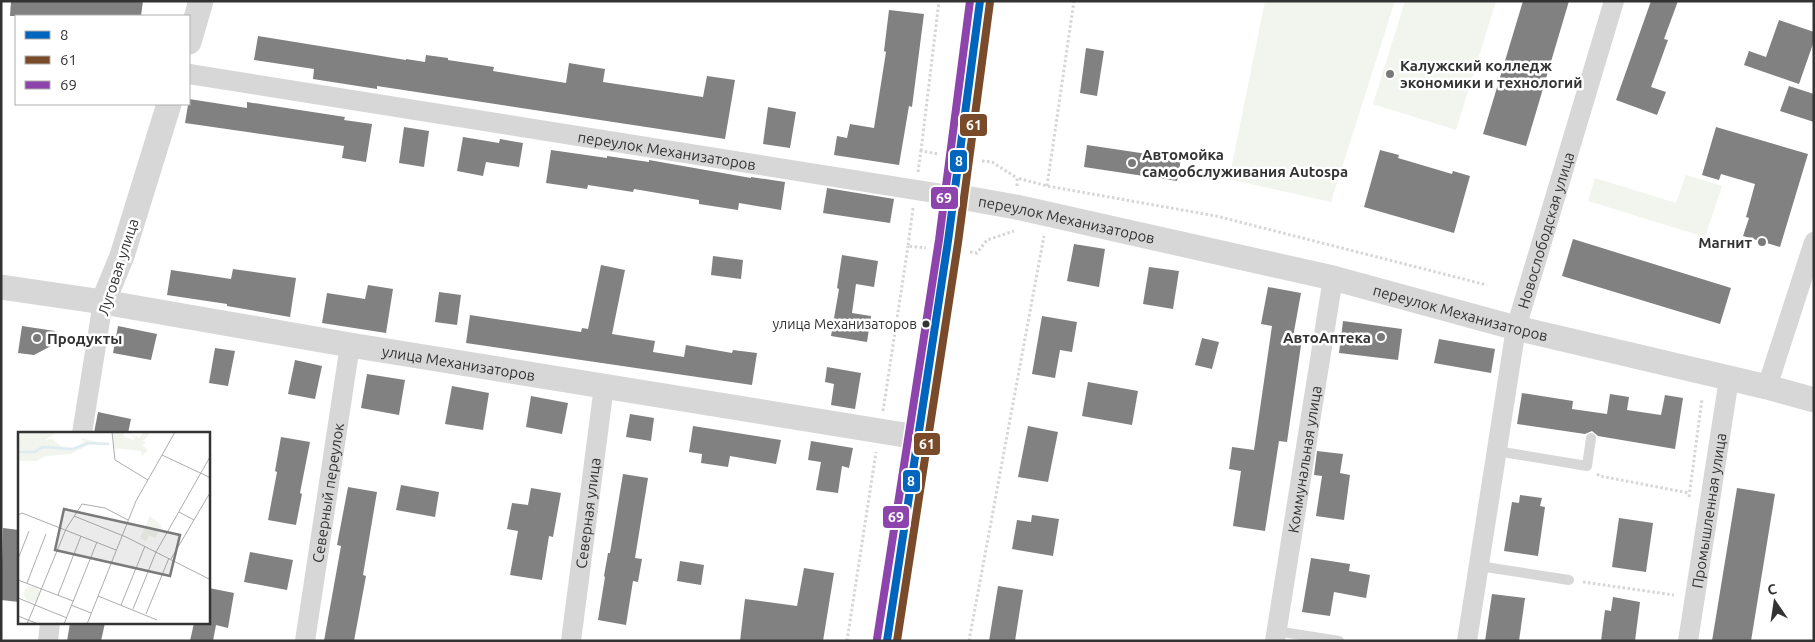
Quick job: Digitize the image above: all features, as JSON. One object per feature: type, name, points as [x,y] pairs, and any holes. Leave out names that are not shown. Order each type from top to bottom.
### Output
[{"type":"main road","points":[[887,641],[917,437],[948,250],[980,1]]},
{"type":"street","points":[[190,39],[201,1]]},
{"type":"street","name":"Новослободская улица","points":[[1467,641],[1516,328],[1614,1]]},
{"type":"street","name":"переулок Механизаторов","points":[[190,74],[1016,207],[1333,278],[1516,328],[1767,387],[1814,400]]},
{"type":"street","name":"Луговая улица","points":[[82,432],[103,302],[122,256],[170,105]]},
{"type":"street","points":[[1767,387],[1810,270],[1814,242]]},
{"type":"street","name":"Коммунальная улица","points":[[1275,636],[1333,278]]},
{"type":"street","name":"улица Механизаторов","points":[[1,287],[103,302],[350,345],[917,437]]},
{"type":"street","name":"Северный переулок","points":[[304,641],[350,345]]},
{"type":"street","name":"Промышленная улица","points":[[1688,641],[1728,379]]},
{"type":"street","name":"Северная улица","points":[[571,641],[604,386]]},
{"type":"street","points":[[48,641],[50,624]]},
{"type":"lane","points":[[1497,451],[1587,466],[1591,438]]},
{"type":"lane","points":[[1478,566],[1569,580]]},
{"type":"lane","points":[[1275,636],[1338,641]]},
{"type":"path","points":[[921,151],[938,1]]},
{"type":"path","points":[[1047,186],[1074,1]]},
{"type":"path","points":[[1022,232],[1014,231],[1017,178],[1047,186],[1216,216],[1487,285]]},
{"type":"path","points":[[969,641],[1044,235],[1036,234]]},
{"type":"path","points":[[1587,466],[1600,476],[1689,493]]},
{"type":"path","points":[[1569,580],[1674,595]]},
{"type":"shaded area","points":[[1265,1],[1395,1],[1331,202],[1229,179]]},
{"type":"shaded area","points":[[1405,1],[1496,1],[1456,130],[1373,104]]},
{"type":"shaded area","points":[[1686,175],[1722,186],[1705,237],[1588,201],[1595,178],[1676,203]]},
{"type":"building","points":[[11,1],[143,1],[141,15],[10,16]]},
{"type":"building","points":[[1523,1],[1569,1],[1526,146],[1483,134]]},
{"type":"building","points":[[1651,1],[1678,1],[1664,39],[1668,40],[1651,87],[1666,92],[1657,115],[1616,100]]},
{"type":"building","points":[[889,10],[924,14],[912,107],[909,106],[899,165],[834,155],[837,136],[847,138],[850,124],[874,128],[886,52],[884,51]]},
{"type":"building","points":[[1779,20],[1814,32],[1814,41],[1799,84],[1744,65],[1749,51],[1766,57]]},
{"type":"building","points":[[258,36],[406,60],[425,62],[426,55],[448,58],[448,60],[494,67],[493,71],[566,83],[569,63],[605,69],[603,82],[703,97],[707,76],[735,80],[725,139],[377,86],[377,89],[313,79],[314,69],[254,60]]},
{"type":"building","points":[[1086,48],[1104,51],[1097,96],[1080,93]]},
{"type":"building","points":[[1789,86],[1814,94],[1814,122],[1780,111]]},
{"type":"building","points":[[190,99],[247,108],[247,102],[345,117],[344,120],[372,124],[366,162],[342,158],[344,146],[185,123]]},
{"type":"building","points":[[768,107],[796,112],[790,148],[763,144]]},
{"type":"building","points":[[404,127],[429,131],[424,167],[399,163]]},
{"type":"building","points":[[1716,127],[1808,154],[1780,247],[1743,236],[1749,218],[1746,217],[1755,184],[1721,174],[1719,180],[1702,175]]},
{"type":"building","points":[[463,137],[499,143],[500,139],[523,143],[519,167],[486,162],[483,176],[457,171]]},
{"type":"building","name":"Автомойка самообслуживания Autospa","points":[[1087,145],[1181,159],[1177,181],[1084,167]]},
{"type":"building","points":[[551,150],[607,158],[607,156],[649,162],[649,160],[785,182],[781,210],[739,203],[738,210],[699,204],[699,200],[634,189],[633,192],[588,185],[587,189],[546,183]]},
{"type":"building","points":[[1380,150],[1399,155],[1398,158],[1452,174],[1453,171],[1470,176],[1454,233],[1364,207]]},
{"type":"building","points":[[827,188],[894,199],[890,223],[823,213]]},
{"type":"building","points":[[1573,239],[1731,288],[1720,324],[1562,276]]},
{"type":"building","points":[[1074,244],[1105,249],[1099,287],[1067,281]]},
{"type":"building","points":[[842,255],[878,261],[874,287],[856,284],[852,313],[871,316],[867,342],[831,336],[839,289],[837,288]]},
{"type":"building","points":[[713,256],[743,260],[741,279],[711,275]]},
{"type":"building","points":[[601,265],[625,270],[612,334],[655,341],[653,352],[684,357],[686,345],[732,353],[733,350],[757,353],[752,385],[466,343],[470,315],[581,332],[582,328],[588,329]]},
{"type":"building","points":[[1149,267],[1179,271],[1173,309],[1143,304]]},
{"type":"building","points":[[233,269],[296,278],[290,317],[227,306],[227,304],[167,295],[171,270],[231,279]]},
{"type":"building","points":[[368,285],[393,289],[386,333],[322,323],[327,293],[365,299]]},
{"type":"building","points":[[1268,287],[1301,293],[1293,337],[1302,338],[1287,442],[1279,441],[1265,531],[1233,526],[1241,471],[1229,469],[1232,447],[1254,450],[1272,326],[1261,324]]},
{"type":"building","points":[[439,292],[461,295],[457,325],[435,322]]},
{"type":"building","points":[[1042,316],[1077,322],[1072,352],[1060,350],[1055,378],[1032,374]]},
{"type":"building","points":[[1343,321],[1402,329],[1398,360],[1339,353]]},
{"type":"building","name":"Продукты","points":[[22,326],[55,331],[53,345],[34,355],[18,353]]},
{"type":"building","points":[[118,326],[157,334],[151,360],[113,353]]},
{"type":"building","points":[[1202,338],[1219,342],[1212,369],[1195,365]]},
{"type":"building","points":[[1439,339],[1495,349],[1491,373],[1434,363]]},
{"type":"building","points":[[215,348],[235,351],[228,386],[209,383]]},
{"type":"building","points":[[295,360],[322,366],[315,399],[288,394]]},
{"type":"building","points":[[827,367],[861,373],[855,409],[831,405],[834,384],[825,382]]},
{"type":"building","points":[[367,374],[405,380],[399,415],[361,408]]},
{"type":"building","points":[[1088,382],[1138,391],[1132,425],[1082,416]]},
{"type":"building","points":[[452,386],[489,393],[483,430],[445,424]]},
{"type":"building","points":[[1522,393],[1573,401],[1572,409],[1607,414],[1610,394],[1629,397],[1627,410],[1661,415],[1665,395],[1683,398],[1675,449],[1598,436],[1592,431],[1585,434],[1517,424]]},
{"type":"building","points":[[531,396],[568,403],[562,434],[526,427]]},
{"type":"building","points":[[98,412],[131,419],[128,432],[94,432]]},
{"type":"building","points":[[630,414],[654,418],[651,441],[626,437]]},
{"type":"building","points":[[693,426],[781,440],[776,464],[730,456],[728,467],[701,463],[702,454],[689,452]]},
{"type":"building","points":[[1028,426],[1058,432],[1048,482],[1018,477]]},
{"type":"building","points":[[281,437],[310,442],[296,525],[268,520]]},
{"type":"building","points":[[811,441],[853,448],[849,468],[842,466],[838,493],[816,490],[821,462],[808,460]]},
{"type":"building","points":[[1317,451],[1343,454],[1340,473],[1350,475],[1344,520],[1316,516],[1322,476],[1314,475]]},
{"type":"building","points":[[623,474],[648,478],[635,558],[642,559],[638,582],[633,581],[626,625],[598,620],[604,576],[608,553],[610,553]]},
{"type":"building","points":[[401,485],[439,492],[435,517],[396,510]]},
{"type":"building","points":[[348,487],[377,492],[363,575],[366,576],[354,641],[324,641],[341,546],[337,545]]},
{"type":"building","points":[[531,488],[561,493],[553,537],[549,536],[542,580],[510,575],[518,531],[507,529],[512,503],[528,505]]},
{"type":"building","points":[[1737,488],[1775,494],[1751,641],[1712,641]]},
{"type":"building","points":[[1520,495],[1542,498],[1540,506],[1545,507],[1538,556],[1504,551],[1512,502],[1519,503]]},
{"type":"building","points":[[1032,515],[1059,519],[1053,556],[1012,549],[1017,520],[1031,522]]},
{"type":"building","points":[[1619,518],[1653,523],[1646,572],[1612,567]]},
{"type":"building","points":[[3,528],[18,530],[18,602],[1,600]]},
{"type":"building","points":[[250,552],[293,560],[287,590],[244,582]]},
{"type":"building","points":[[1311,558],[1350,564],[1349,571],[1370,575],[1366,598],[1334,592],[1330,616],[1302,612]]},
{"type":"building","points":[[680,561],[704,565],[701,585],[677,581]]},
{"type":"building","points":[[804,568],[834,573],[823,641],[740,641],[745,599],[797,606]]},
{"type":"building","points":[[998,586],[1023,590],[1015,641],[989,641]]},
{"type":"building","points":[[210,588],[234,593],[228,628],[216,625],[213,641],[190,641],[194,624],[210,624]]},
{"type":"building","points":[[1492,594],[1525,598],[1519,641],[1485,641]]},
{"type":"building","points":[[1613,597],[1640,602],[1635,641],[1601,641],[1605,610],[1611,611]]},
{"type":"building","points":[[70,624],[105,624],[101,641],[67,641]]},
{"type":"transit line","name":"69","points":[[877,639],[939,240],[970,1]]},
{"type":"transit line","name":"8","points":[[887,641],[948,241],[980,1]]},
{"type":"transit line","name":"61","points":[[897,641],[958,243],[990,2]]},
{"type":"place","name":"Калужский колледж экономики и технологий","points":[[1390,74]]},
{"type":"place","name":"Автомойка самообслуживания Autospa","points":[[1132,163]]},
{"type":"place","name":"Магнит","points":[[1762,242]]},
{"type":"place","name":"улица Механизаторов","points":[[926,324]]},
{"type":"place","name":"АвтоАптека","points":[[1381,337]]},
{"type":"place","name":"Продукты","points":[[37,338]]}]
